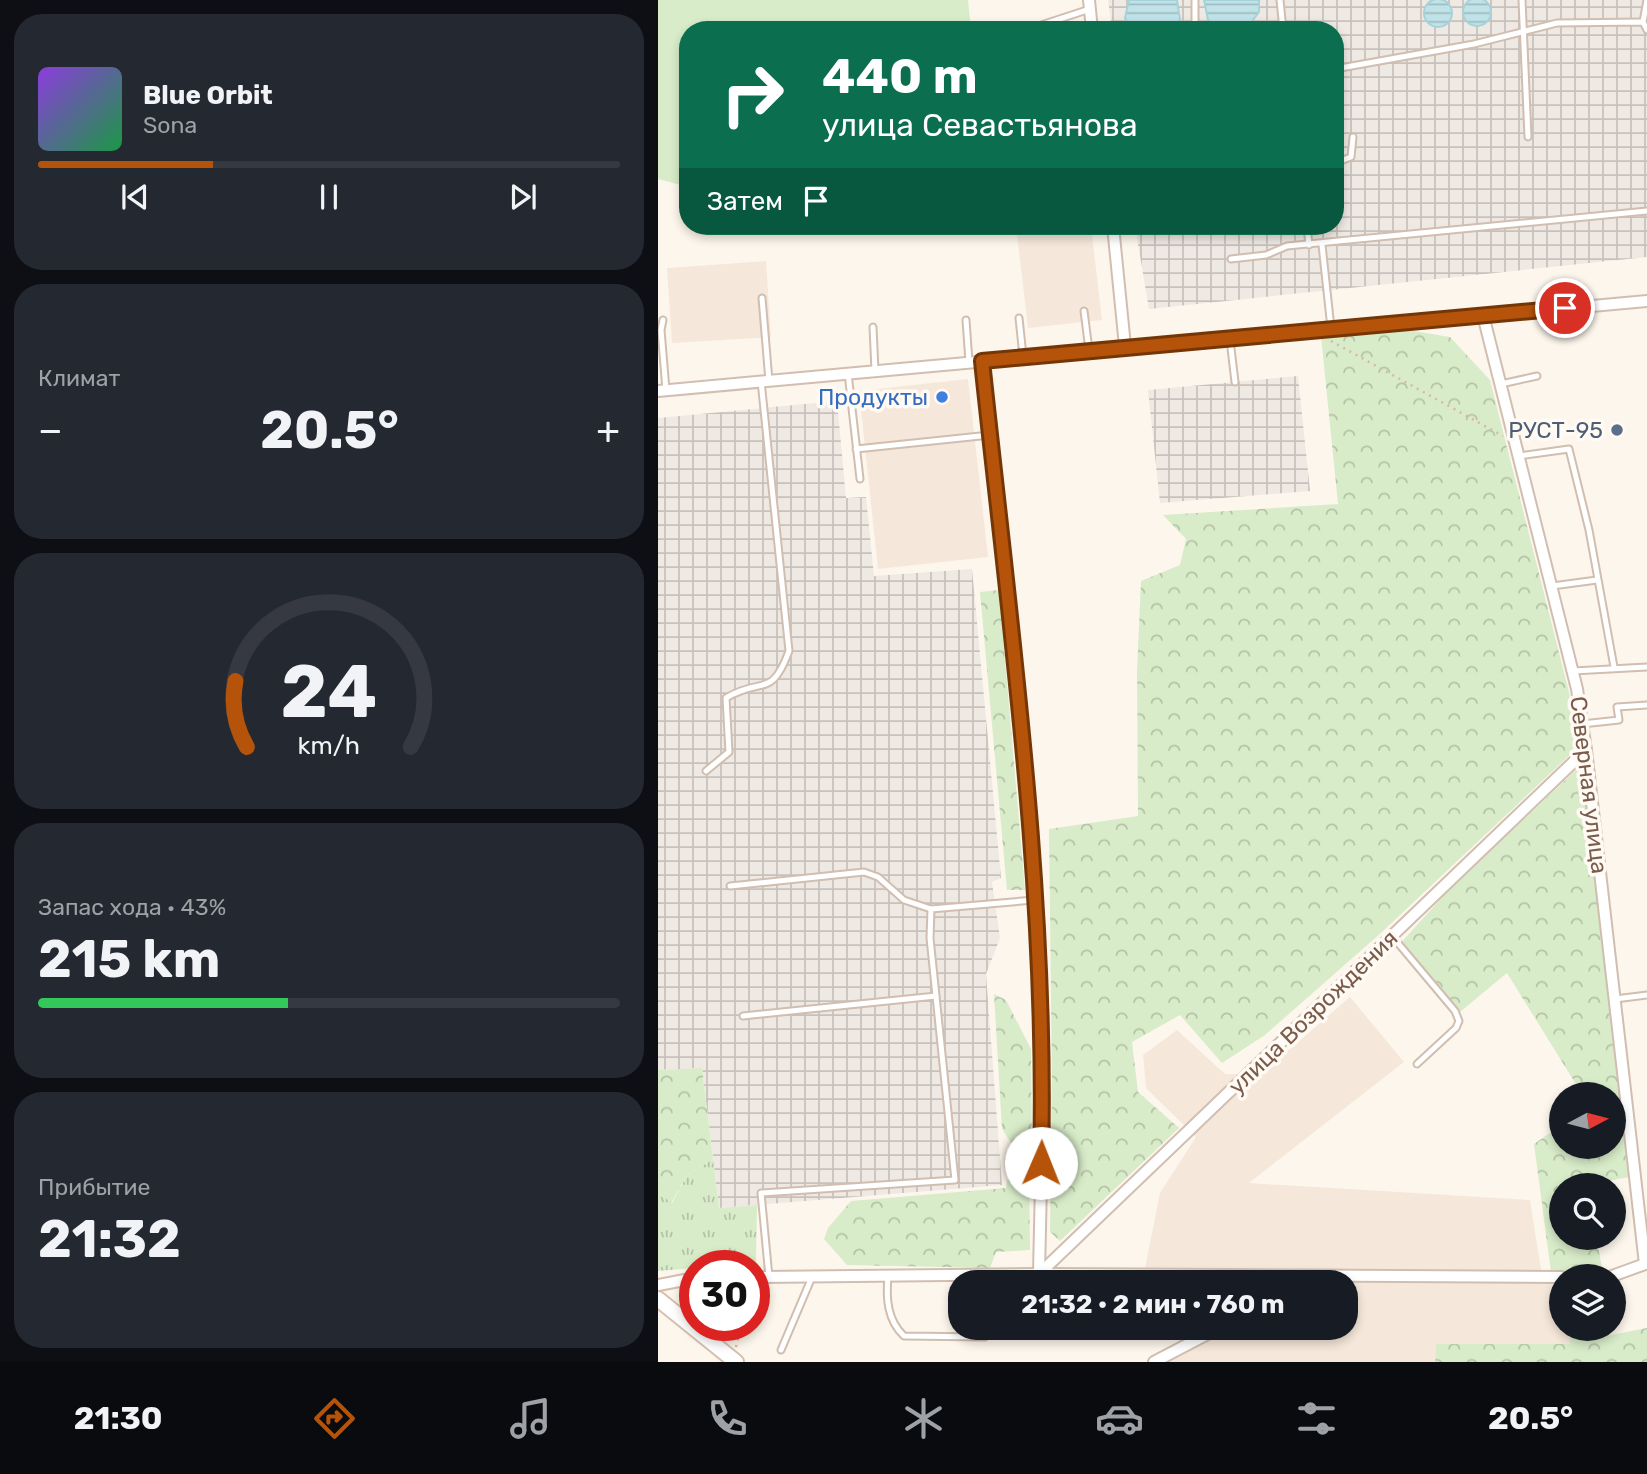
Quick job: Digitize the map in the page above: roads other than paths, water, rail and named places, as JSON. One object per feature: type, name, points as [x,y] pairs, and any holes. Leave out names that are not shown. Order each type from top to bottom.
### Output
[{"type":"street","points":[[1113,235],[1125,346]]},
{"type":"street","points":[[662,391],[1125,346],[1647,301]]},
{"type":"street","name":"Северная улица","points":[[1483,315],[1552,586],[1583,724],[1643,1214],[1646,1264]]},
{"type":"street","points":[[982,361],[1017,684],[1041,987],[1039,1270]]},
{"type":"street","name":"улица Возрождения","points":[[1047,1270],[1586,750]]},
{"type":"street","points":[[1626,1271],[1646,1264]]},
{"type":"street","points":[[770,1277],[948,1277]]},
{"type":"street","points":[[1358,1277],[1549,1277]]},
{"type":"street","points":[[658,1285],[679,1281]]},
{"type":"street","points":[[658,1299],[736,1355]]},
{"type":"street","points":[[1154,1362],[1196,1340]]},
{"type":"lane","points":[[1195,0],[1195,21]]},
{"type":"lane","points":[[1280,0],[1282,21]]},
{"type":"lane","points":[[1522,0],[1528,137]]},
{"type":"lane","points":[[1647,0],[1643,22],[1647,30]]},
{"type":"lane","points":[[1048,21],[1089,4]]},
{"type":"lane","points":[[1344,67],[1474,44],[1523,30],[1586,21],[1643,22]]},
{"type":"lane","points":[[1344,160],[1352,157],[1353,137]]},
{"type":"lane","points":[[1231,259],[1266,255],[1287,246],[1322,245],[1647,211]]},
{"type":"lane","points":[[1308,235],[1309,245]]},
{"type":"lane","points":[[1322,245],[1326,329]]},
{"type":"lane","points":[[706,771],[729,752],[726,698],[742,688],[769,686],[780,675],[789,651],[765,381],[762,298]]},
{"type":"lane","points":[[1084,311],[1089,350]]},
{"type":"lane","points":[[1019,318],[1023,356]]},
{"type":"lane","points":[[662,391],[660,356],[663,320]]},
{"type":"lane","points":[[966,320],[969,362]]},
{"type":"lane","points":[[873,327],[875,371]]},
{"type":"lane","points":[[1230,337],[1235,382]]},
{"type":"lane","points":[[848,373],[860,479]]},
{"type":"lane","points":[[1501,384],[1537,376]]},
{"type":"lane","points":[[856,449],[990,435]]},
{"type":"lane","points":[[1519,456],[1569,449],[1614,667]]},
{"type":"lane","points":[[1552,586],[1597,580]]},
{"type":"lane","points":[[1572,671],[1647,667]]},
{"type":"lane","points":[[1583,724],[1619,720],[1617,707],[1647,705]]},
{"type":"lane","points":[[730,886],[864,872],[878,877],[904,900],[931,909],[1034,900]]},
{"type":"lane","points":[[766,1250],[761,1193],[955,1180],[936,996],[931,909]]},
{"type":"lane","points":[[1392,936],[1455,1011],[1459,1021],[1456,1028],[1418,1064]]},
{"type":"lane","points":[[1615,999],[1647,995]]},
{"type":"lane","points":[[743,1016],[936,996]]},
{"type":"lane","points":[[887,1276],[886,1294],[893,1325],[904,1336],[948,1337]]},
{"type":"lane","points":[[781,1349],[812,1277]]},
{"type":"water","points":[[1438,-1],[1448,3],[1452,13],[1448,23],[1438,27],[1428,23],[1424,13],[1428,3]]},
{"type":"water","points":[[1472,-1],[1482,-1],[1490,7],[1490,17],[1482,25],[1472,25],[1464,17],[1464,7]]},
{"type":"water","points":[[1129,0],[1177,0],[1180,20],[1126,21]]},
{"type":"water","points":[[1204,0],[1259,0],[1259,12],[1252,21],[1208,20]]},
{"type":"place","name":"Продукты","points":[[942,397]]},
{"type":"place","name":"РУСТ-95","points":[[1617,430]]}]
